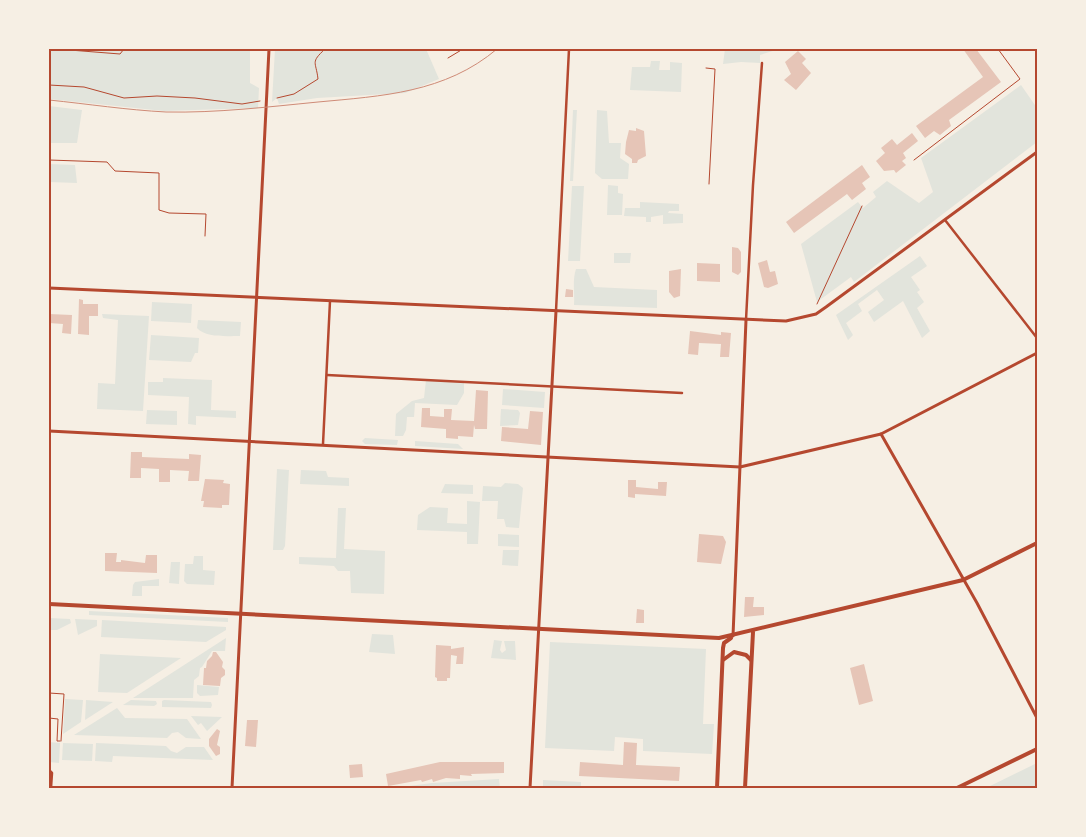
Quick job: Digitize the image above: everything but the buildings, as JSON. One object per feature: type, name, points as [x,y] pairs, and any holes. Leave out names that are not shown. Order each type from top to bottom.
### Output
[{"type":"main road","points":[[49,604],[719,638],[752,632],[963,580],[1037,543]]},
{"type":"main road","points":[[745,788],[752,632]]},
{"type":"main road","points":[[717,788],[724,643],[733,636]]},
{"type":"main road","points":[[723,660],[734,652],[746,655],[751,660]]},
{"type":"main road","points":[[957,788],[1037,749]]},
{"type":"street","points":[[232,788],[269,49]]},
{"type":"street","points":[[530,788],[569,49]]},
{"type":"street","points":[[733,636],[752,185],[762,63]]},
{"type":"street","points":[[49,288],[786,321],[816,314],[1037,152]]},
{"type":"street","points":[[945,220],[1037,338]]},
{"type":"street","points":[[323,444],[330,301]]},
{"type":"street","points":[[49,431],[740,467],[881,434],[1037,353]]},
{"type":"street","points":[[327,375],[682,393]]},
{"type":"street","points":[[881,434],[963,580],[1037,718]]},
{"type":"street","points":[[49,770],[52,773],[51,788]]},
{"type":"lane","points":[[57,49],[120,54],[124,49]]},
{"type":"lane","points":[[448,58],[463,49]]},
{"type":"lane","points":[[914,160],[1020,79],[998,49]]},
{"type":"lane","points":[[706,68],[714,69],[709,184]]},
{"type":"lane","points":[[49,160],[107,162],[115,171],[159,173],[159,210],[169,213],[206,214],[205,236]]},
{"type":"path","points":[[277,98],[294,94],[318,79],[313,62],[316,56],[325,49]]},
{"type":"path","points":[[49,86],[84,87],[124,98],[157,96],[195,98],[232,104],[260,101]]},
{"type":"path","points":[[817,304],[862,206]]},
{"type":"path","points":[[49,693],[64,694],[61,741],[57,741],[58,719],[49,718]]},
{"type":"shaded area","points":[[49,49],[250,49],[250,83],[259,88],[258,108],[164,111],[49,99]]},
{"type":"shaded area","points":[[275,49],[426,49],[439,79],[405,93],[317,98],[279,104],[277,98],[272,102]]},
{"type":"shaded area","points":[[725,49],[779,49],[760,55],[760,63],[741,62],[723,64]]},
{"type":"shaded area","points":[[651,61],[660,61],[659,70],[670,70],[670,62],[682,63],[681,92],[630,90],[632,67],[650,67]]},
{"type":"shaded area","points":[[1021,85],[1037,108],[1037,142],[854,282],[851,277],[817,302],[801,244],[858,202],[863,208],[876,197],[873,192],[887,181],[919,203],[933,192],[921,158]]},
{"type":"shaded area","points":[[49,106],[82,110],[77,143],[49,143]]},
{"type":"shaded area","points":[[573,110],[577,110],[573,181],[570,181]]},
{"type":"shaded area","points":[[597,110],[607,111],[609,143],[621,143],[620,158],[629,164],[628,179],[602,179],[595,173]]},
{"type":"shaded area","points":[[49,164],[75,165],[77,183],[49,182]]},
{"type":"shaded area","points":[[608,185],[618,186],[618,193],[623,194],[622,215],[607,215]]},
{"type":"shaded area","points":[[572,186],[584,186],[580,261],[568,261]]},
{"type":"shaded area","points":[[640,202],[679,204],[679,211],[669,211],[668,213],[683,214],[683,223],[663,224],[663,215],[651,217],[651,222],[646,222],[646,217],[624,216],[625,208],[640,208]]},
{"type":"shaded area","points":[[614,253],[631,253],[630,263],[614,263]]},
{"type":"shaded area","points":[[920,256],[927,266],[911,277],[920,290],[917,292],[924,302],[917,308],[930,331],[922,338],[903,301],[874,322],[868,312],[884,300],[877,290],[858,304],[862,311],[846,323],[853,335],[848,340],[836,315]]},
{"type":"shaded area","points":[[576,269],[586,269],[594,287],[657,290],[657,308],[574,305]]},
{"type":"shaded area","points":[[152,302],[192,304],[191,323],[151,321]]},
{"type":"shaded area","points":[[102,314],[149,316],[143,411],[97,409],[98,383],[115,384],[118,320],[103,318]]},
{"type":"shaded area","points":[[198,320],[241,322],[240,336],[217,336],[206,333],[197,328]]},
{"type":"shaded area","points":[[151,335],[199,338],[198,353],[195,353],[191,362],[149,360]]},
{"type":"shaded area","points":[[163,378],[212,380],[211,410],[236,411],[236,418],[196,416],[196,425],[188,424],[189,397],[148,395],[148,382],[163,382]]},
{"type":"shaded area","points":[[426,380],[464,382],[464,393],[457,405],[415,403],[414,417],[407,417],[406,430],[403,436],[395,436],[396,414],[412,401],[424,398]]},
{"type":"shaded area","points":[[503,389],[545,392],[544,408],[502,405]]},
{"type":"shaded area","points":[[501,409],[518,410],[520,413],[518,425],[500,426]]},
{"type":"shaded area","points":[[147,410],[177,411],[177,425],[146,424]]},
{"type":"shaded area","points":[[365,438],[398,440],[397,445],[365,444],[362,441]]},
{"type":"shaded area","points":[[415,441],[458,444],[463,449],[415,446]]},
{"type":"shaded area","points":[[277,469],[289,470],[285,546],[283,550],[273,550]]},
{"type":"shaded area","points":[[301,470],[326,471],[328,477],[349,478],[349,486],[300,484]]},
{"type":"shaded area","points":[[505,483],[518,484],[523,488],[519,528],[506,527],[504,519],[497,519],[498,501],[482,501],[483,486],[501,487]]},
{"type":"shaded area","points":[[445,484],[473,485],[473,494],[441,493]]},
{"type":"shaded area","points":[[467,501],[480,502],[478,544],[467,544],[467,532],[417,530],[418,515],[430,507],[448,508],[447,523],[467,524]]},
{"type":"shaded area","points":[[338,508],[346,508],[344,549],[385,551],[384,594],[351,593],[350,571],[338,571],[334,566],[299,564],[299,557],[336,558]]},
{"type":"shaded area","points":[[498,534],[519,535],[519,547],[498,546]]},
{"type":"shaded area","points":[[503,550],[519,550],[518,566],[502,565]]},
{"type":"shaded area","points":[[194,556],[203,556],[203,570],[215,571],[214,585],[187,584],[184,581],[185,564],[193,564]]},
{"type":"shaded area","points":[[171,562],[180,562],[179,584],[169,583]]},
{"type":"shaded area","points":[[159,579],[159,586],[142,586],[142,596],[132,596],[135,582]]},
{"type":"shaded area","points":[[89,611],[228,618],[228,622],[89,615]]},
{"type":"shaded area","points":[[49,618],[70,619],[71,623],[57,630],[49,630]]},
{"type":"shaded area","points":[[75,619],[97,620],[97,626],[78,635]]},
{"type":"shaded area","points":[[102,620],[226,627],[226,630],[206,642],[101,637]]},
{"type":"shaded area","points":[[372,634],[393,635],[395,654],[369,652]]},
{"type":"shaded area","points":[[226,638],[225,651],[212,651],[200,668],[199,676],[194,680],[193,698],[133,698]]},
{"type":"shaded area","points":[[494,640],[502,641],[500,650],[502,653],[506,650],[504,641],[515,641],[516,660],[491,658]]},
{"type":"shaded area","points":[[550,642],[706,649],[703,724],[714,724],[712,754],[643,751],[643,739],[615,737],[614,751],[545,748]]},
{"type":"shaded area","points":[[100,654],[181,658],[127,693],[98,692]]},
{"type":"shaded area","points":[[197,685],[219,687],[218,695],[200,696],[197,693]]},
{"type":"shaded area","points":[[65,699],[83,700],[81,722],[63,734]]},
{"type":"shaded area","points":[[86,700],[113,702],[85,720]]},
{"type":"shaded area","points":[[131,700],[156,701],[157,704],[154,706],[123,705]]},
{"type":"shaded area","points":[[162,701],[211,702],[212,705],[211,708],[162,707]]},
{"type":"shaded area","points":[[117,708],[125,718],[187,719],[201,739],[186,738],[178,732],[172,733],[167,738],[74,735]]},
{"type":"shaded area","points":[[191,716],[222,717],[207,731],[201,723],[198,725]]},
{"type":"shaded area","points":[[49,742],[60,743],[59,763],[49,762]]},
{"type":"shaded area","points":[[63,743],[93,744],[92,761],[62,760]]},
{"type":"shaded area","points":[[96,743],[166,746],[171,751],[177,753],[186,747],[204,747],[213,760],[113,756],[112,762],[95,761]]},
{"type":"shaded area","points":[[1037,763],[1037,788],[986,788]]},
{"type":"shaded area","points":[[499,779],[500,788],[394,788],[432,783]]},
{"type":"shaded area","points":[[543,780],[581,782],[581,788],[543,788]]},
{"type":"railway","points":[[49,100],[137,110],[204,112],[366,97],[412,90],[434,84],[477,64],[497,49]]}]
